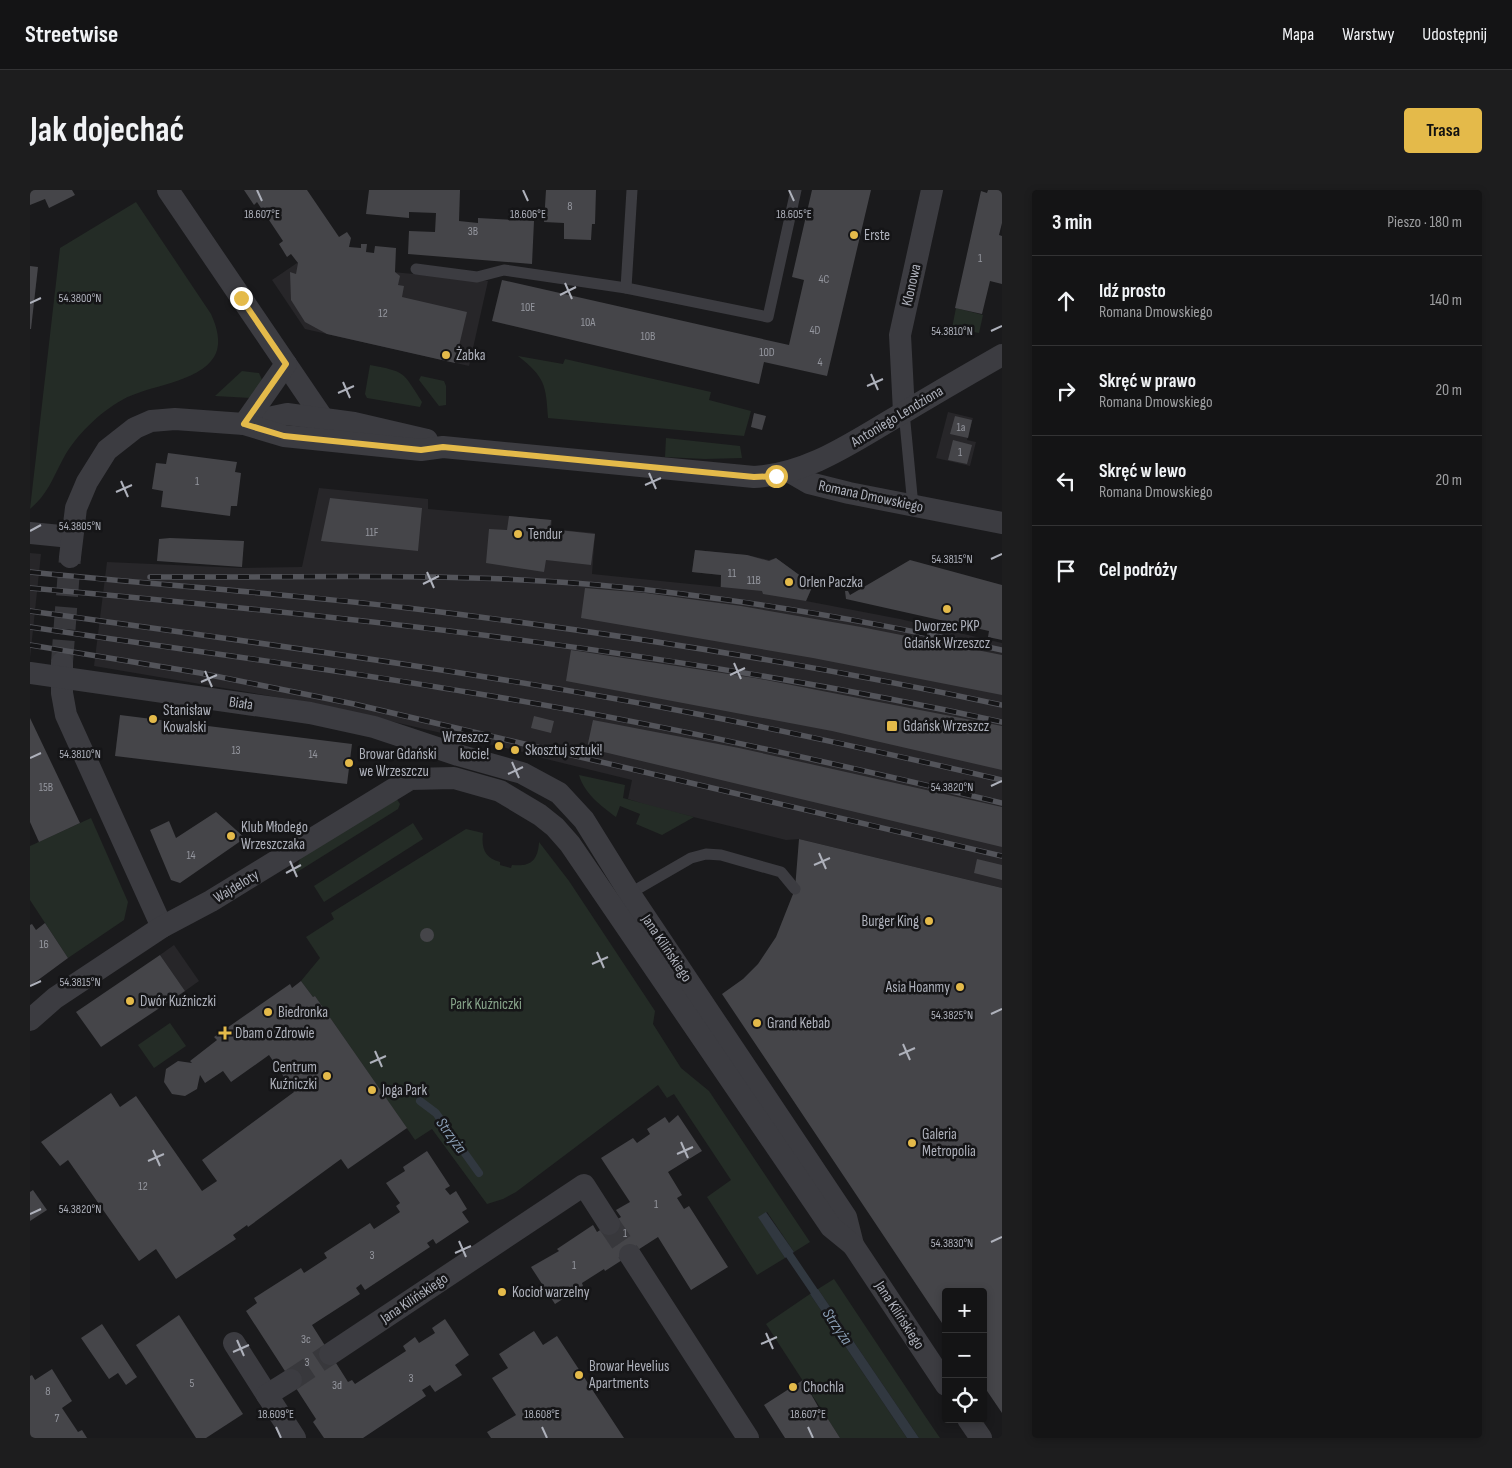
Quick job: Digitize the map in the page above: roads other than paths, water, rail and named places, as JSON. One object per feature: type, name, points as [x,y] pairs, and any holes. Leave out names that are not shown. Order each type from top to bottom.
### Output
[{"type":"street","points":[[168,190],[322,417]]},
{"type":"street","name":"Klonowa","points":[[904,412],[900,335],[932,190]]},
{"type":"street","name":"Antoniego Lendziona","points":[[790,472],[845,447],[1002,355]]},
{"type":"street","points":[[244,424],[286,364]]},
{"type":"street","points":[[244,424],[287,414],[322,417],[421,437],[443,447]]},
{"type":"street","points":[[30,532],[70,547],[76,508],[86,482],[107,450],[135,428],[151,420],[175,419],[244,424],[284,436],[421,450],[443,447],[754,477],[790,472]]},
{"type":"street","name":"Romana Dmowskiego","points":[[790,472],[809,482],[913,506],[1002,523]]},
{"type":"street","points":[[61,670],[66,715],[162,927]]},
{"type":"street","name":"Biała","points":[[30,673],[61,670],[310,713],[374,727],[406,738]]},
{"type":"street","points":[[406,738],[413,753],[413,769],[410,778]]},
{"type":"street","name":"Jana Kilińskiego","points":[[406,738],[522,773],[559,792],[584,820],[621,899],[831,1227],[853,1245],[942,1379]]},
{"type":"street","name":"Jana Kilińskiego","points":[[410,778],[454,778],[500,791],[520,801],[555,827],[621,899]]},
{"type":"street","name":"Wajdeloty","points":[[30,1020],[55,998],[162,927],[211,901],[410,778]]},
{"type":"street","name":"Jana Kilińskiego","points":[[330,1354],[584,1185],[609,1224]]},
{"type":"street","points":[[630,1255],[748,1438]]},
{"type":"street","points":[[234,1343],[295,1438]]},
{"type":"street","points":[[267,1395],[291,1380]]},
{"type":"street","points":[[971,1423],[981,1438]]},
{"type":"lane","points":[[626,288],[632,190]]},
{"type":"lane","points":[[416,269],[478,277],[504,270],[626,288],[768,317],[796,190]]},
{"type":"lane","points":[[904,412],[913,506]]},
{"type":"lane","points":[[621,899],[691,858],[706,854],[721,855],[781,872],[795,889]]},
{"type":"water","points":[[766,1212],[794,1252],[785,1258],[758,1217]]},
{"type":"water","points":[[818,1289],[919,1438],[907,1438],[810,1294]]},
{"type":"waterway","name":"Strzyża","points":[[420,1101],[436,1113],[479,1173]]},
{"type":"waterway","name":"Strzyża","points":[[784,1247],[820,1300]]},
{"type":"tunnel","points":[[62,662],[70,557]]},
{"type":"tunnel","points":[[609,1224],[630,1255]]},
{"type":"tunnel","points":[[291,1380],[330,1354]]},
{"type":"railway","points":[[30,572],[266,593],[558,627],[781,662],[1002,705]]},
{"type":"railway","points":[[150,577],[374,576],[487,578],[598,585],[700,596],[801,611],[902,629],[1002,650]]},
{"type":"railway","points":[[30,588],[274,611],[639,656],[881,697],[1002,722]]},
{"type":"railway","points":[[30,611],[362,658],[610,698],[770,729],[1002,780]]},
{"type":"railway","points":[[30,627],[358,674],[534,703],[736,743],[1002,803]]},
{"type":"railway","points":[[30,645],[200,673],[354,704],[1002,856]]},
{"type":"place","name":"Erste","points":[[854,235]]},
{"type":"place","name":"Żabka","points":[[446,355]]},
{"type":"place","name":"Tendur","points":[[518,534]]},
{"type":"place","name":"Orlen Paczka","points":[[789,582]]},
{"type":"place","name":"Dworzec PKP Gdańsk Wrzeszcz","points":[[947,609]]},
{"type":"place","name":"Stanisław Kowalski","points":[[153,719]]},
{"type":"place","name":"Gdańsk Wrzeszcz","points":[[892,726]]},
{"type":"place","name":"Wrzeszcz kocie!","points":[[499,746]]},
{"type":"place","name":"Skosztuj sztuki!","points":[[515,750]]},
{"type":"place","name":"Browar Gdański we Wrzeszczu","points":[[349,763]]},
{"type":"place","name":"Klub Młodego Wrzeszczaka","points":[[231,836]]},
{"type":"place","name":"Burger King","points":[[929,921]]},
{"type":"place","name":"Asia Hoanmy","points":[[960,987]]},
{"type":"place","name":"Dwór Kuźniczki","points":[[130,1001]]},
{"type":"place","name":"Biedronka","points":[[268,1012]]},
{"type":"place","name":"Grand Kebab","points":[[757,1023]]},
{"type":"place","name":"Dbam o Zdrowie","points":[[225,1033]]},
{"type":"place","name":"Centrum Kuźniczki","points":[[327,1076]]},
{"type":"place","name":"Joga Park","points":[[372,1090]]},
{"type":"place","name":"Galeria Metropolia","points":[[912,1143]]},
{"type":"place","name":"Kocioł warzelny","points":[[502,1292]]},
{"type":"place","name":"Browar Hevelius Apartments","points":[[579,1375]]},
{"type":"place","name":"Chochla","points":[[793,1387]]},
{"type":"park label","name":"Park Kuźniczki","points":[[486,1004]]}]
